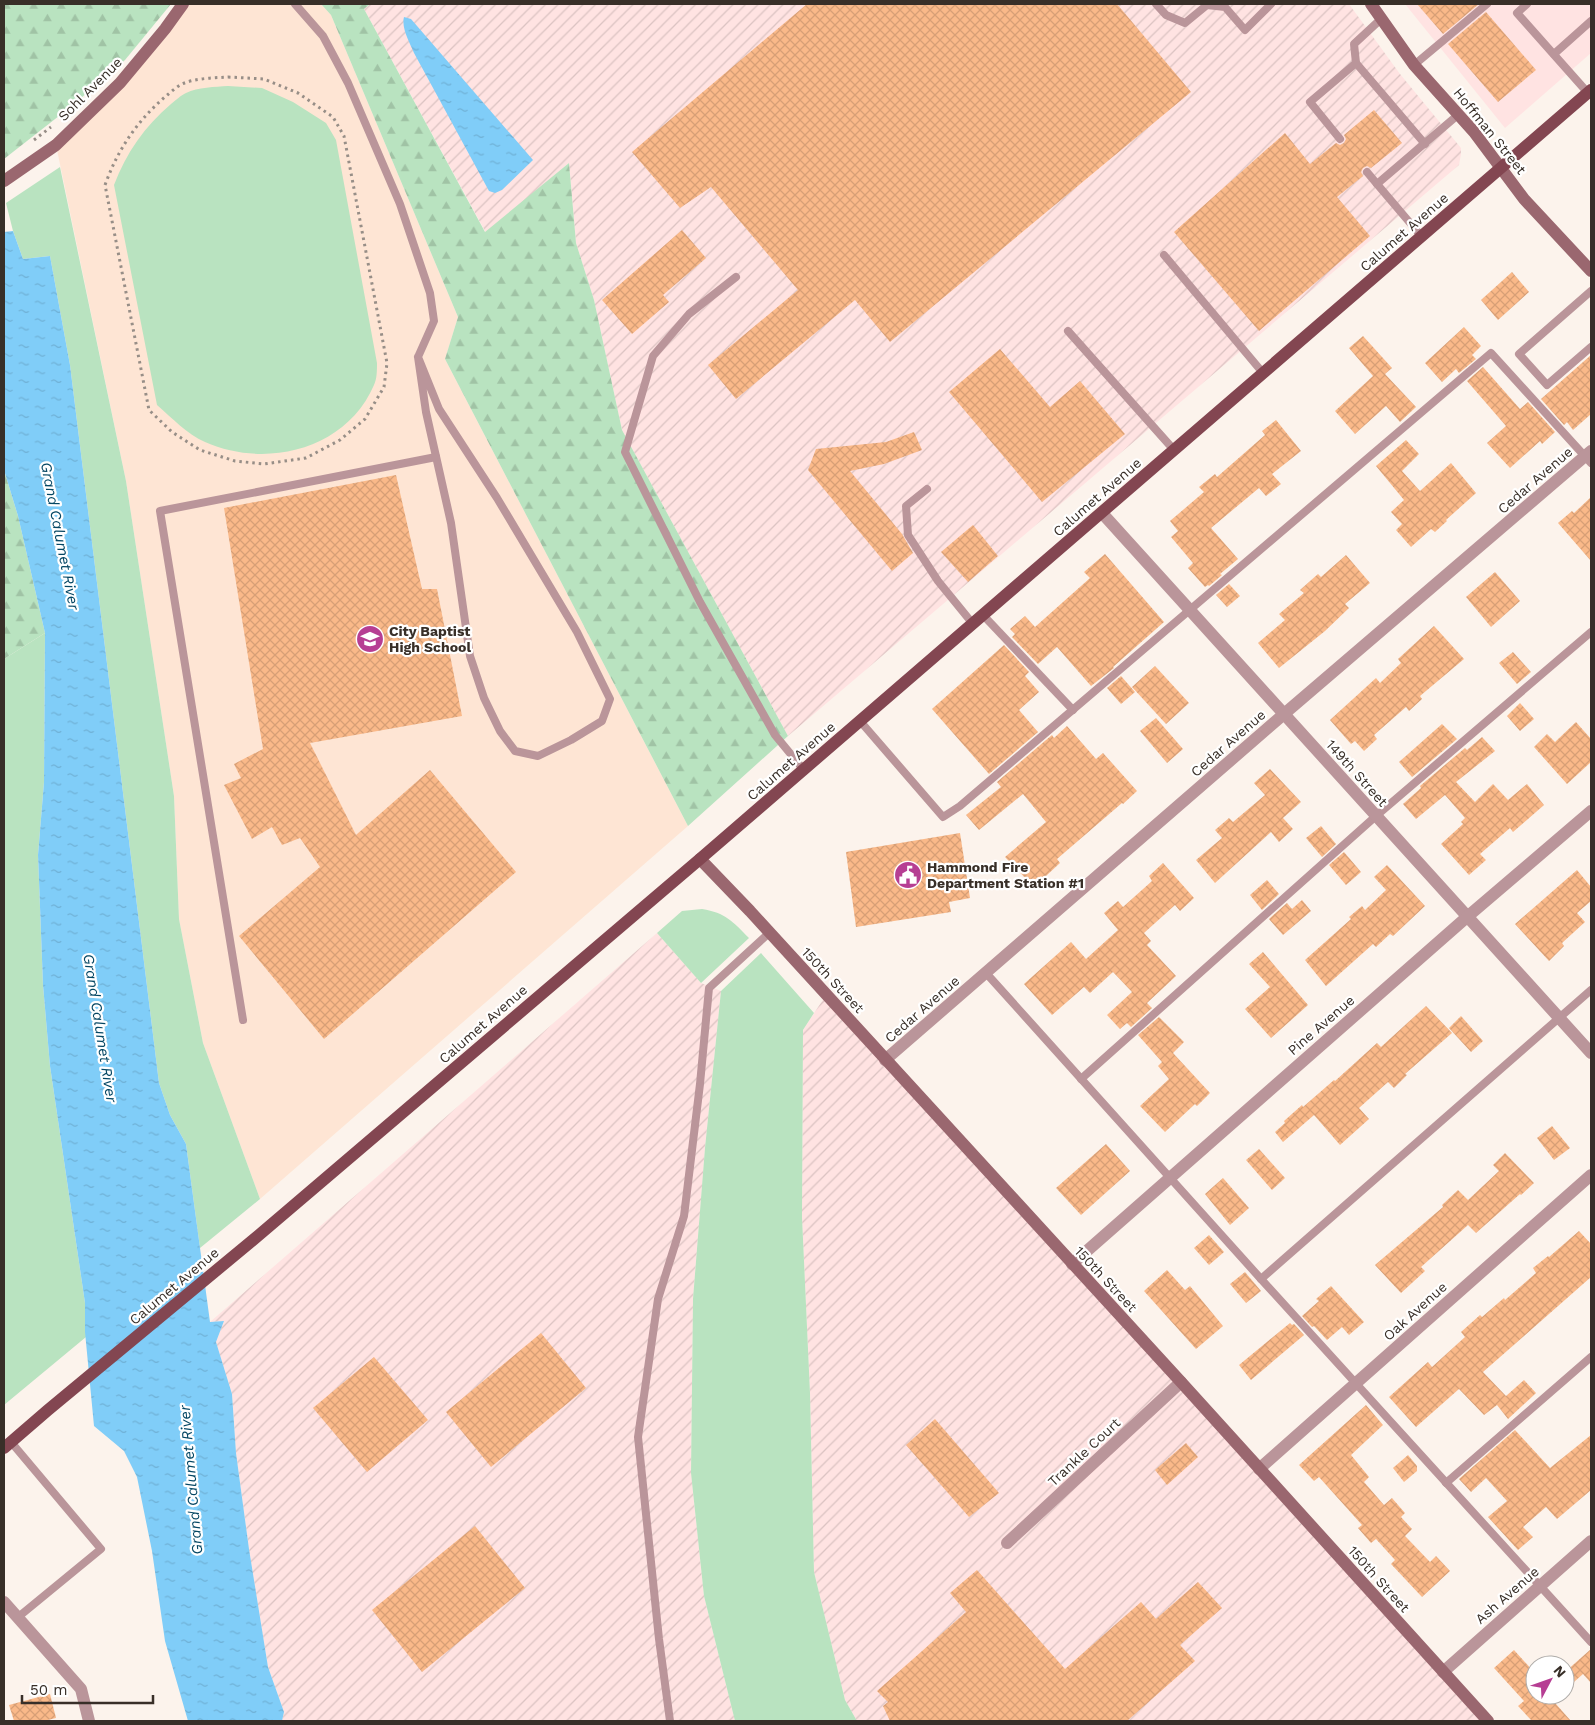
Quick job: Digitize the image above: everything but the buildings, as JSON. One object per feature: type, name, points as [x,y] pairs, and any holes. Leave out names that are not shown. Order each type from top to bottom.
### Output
[{"type":"main road","name":"Calumet Avenue","points":[[7,1445],[259,1235],[700,859],[1590,91]]},
{"type":"street","name":"Sohl Avenue","points":[[4,181],[56,145],[120,83],[165,29],[183,4]]},
{"type":"street","name":"Hoffman Street","points":[[1371,4],[1414,65],[1474,132],[1524,199],[1591,272]]},
{"type":"street","name":"Cedar Avenue","points":[[885,1060],[1284,714],[1589,457]]},
{"type":"street","name":"149th Street","points":[[1102,513],[1591,1053]]},
{"type":"street","name":"Pine Avenue","points":[[1072,1264],[1467,917],[1591,811]]},
{"type":"street","name":"150th Street","points":[[700,859],[1181,1382],[1488,1721]]},
{"type":"street","name":"Oak Avenue","points":[[1259,1469],[1591,1175]]},
{"type":"street","name":"Trankle Court","points":[[1007,1543],[1181,1382]]},
{"type":"street","name":"Ash Avenue","points":[[1443,1672],[1591,1541]]},
{"type":"street","points":[[5,1605],[81,1689],[89,1721]]},
{"type":"lane","points":[[295,4],[323,36],[344,75],[400,204],[430,293],[434,321],[418,357],[426,412],[454,542],[470,656],[482,691],[500,731],[515,751],[538,756],[571,740],[602,721],[610,699],[577,632],[497,498],[439,408],[418,357]]},
{"type":"lane","points":[[1156,4],[1166,15],[1185,23],[1207,5],[1225,7],[1244,30],[1271,4]]},
{"type":"lane","points":[[1414,65],[1487,4]]},
{"type":"lane","points":[[1527,4],[1517,13],[1590,91]]},
{"type":"lane","points":[[1381,19],[1354,44],[1356,63],[1425,144]]},
{"type":"lane","points":[[1554,54],[1591,22]]},
{"type":"lane","points":[[1340,139],[1310,102],[1356,63]]},
{"type":"lane","points":[[1377,184],[1459,114]]},
{"type":"lane","points":[[1367,172],[1422,237]]},
{"type":"lane","points":[[1164,255],[1264,373]]},
{"type":"lane","points":[[736,277],[689,314],[653,356],[625,452],[700,602],[775,735],[804,769]]},
{"type":"lane","points":[[1591,291],[1519,354],[1547,385],[1591,347]]},
{"type":"lane","points":[[1068,331],[1174,450]]},
{"type":"lane","points":[[860,721],[943,817],[960,806],[1491,353],[1589,457]]},
{"type":"lane","points":[[243,1020],[160,511],[436,457]]},
{"type":"lane","points":[[928,489],[906,506],[908,535],[938,581],[973,624]]},
{"type":"lane","points":[[983,615],[1073,710]]},
{"type":"lane","points":[[1081,1079],[1376,816],[1591,632]]},
{"type":"lane","points":[[670,1721],[659,1639],[638,1437],[658,1299],[684,1216],[700,1084],[709,988],[769,933]]},
{"type":"lane","points":[[986,973],[1170,1179],[1591,1642]]},
{"type":"lane","points":[[1261,1279],[1591,990]]},
{"type":"lane","points":[[1446,1483],[1591,1357]]},
{"type":"lane","points":[[7,1445],[101,1548],[17,1618]]},
{"type":"path","points":[[228,76],[264,79],[298,93],[333,116],[344,136],[387,363],[384,387],[365,419],[340,440],[306,458],[264,464],[235,461],[200,450],[172,432],[149,410],[105,185],[113,162],[133,129],[158,103],[181,84],[228,76]]},
{"type":"shaded area","name":"City Baptist High School","points":[[183,4],[321,4],[331,15],[458,317],[445,359],[688,826],[260,1199],[203,1043],[179,919],[174,796],[126,481],[56,145]]},
{"type":"shaded area","points":[[370,4],[1349,4],[1400,74],[1461,148],[1461,154],[1459,165],[788,736],[622,430],[594,300],[576,243],[569,163],[486,233],[364,9]]},
{"type":"shaded area","points":[[1405,4],[1591,4],[1591,53],[1505,128]]},
{"type":"shaded area","points":[[657,933],[701,983],[721,991],[705,1148],[693,1299],[691,1473],[704,1596],[735,1721],[282,1721],[284,1712],[268,1667],[249,1549],[236,1453],[232,1394],[216,1342],[224,1321],[210,1322]]},
{"type":"shaded area","points":[[826,995],[1489,1721],[857,1721],[845,1700],[814,1572],[810,1393],[802,1217],[803,1030]]},
{"type":"green space","points":[[4,4],[171,4],[125,60],[73,105],[4,159]]},
{"type":"green space","points":[[321,4],[370,4],[364,9],[485,232],[569,163],[576,243],[594,300],[622,430],[788,736],[688,826],[445,359],[458,317],[331,15]]},
{"type":"green space","points":[[228,86],[262,88],[293,102],[326,123],[336,140],[377,363],[374,385],[361,407],[344,425],[324,439],[302,448],[278,453],[253,454],[229,450],[205,442],[186,430],[157,405],[114,185],[124,162],[137,141],[153,121],[171,104],[182,95],[191,91]]},
{"type":"green space","points":[[60,167],[126,481],[174,796],[179,919],[203,1043],[260,1199],[200,1248],[186,1144],[170,1115],[159,1083],[70,365],[50,256],[23,259],[6,203]]},
{"type":"green space","points":[[4,470],[18,516],[45,633],[4,659]]},
{"type":"green space","points":[[45,633],[44,782],[38,855],[43,985],[50,1066],[85,1303],[86,1337],[4,1405],[4,659]]},
{"type":"green space","points":[[702,909],[723,915],[749,938],[701,983],[657,933],[682,911]]},
{"type":"green space","points":[[761,953],[814,1013],[803,1030],[802,1217],[810,1393],[814,1572],[845,1700],[857,1721],[735,1721],[704,1596],[691,1473],[693,1299],[705,1148],[721,991]]},
{"type":"water","points":[[404,17],[411,19],[533,160],[502,190],[495,193],[489,191],[414,53],[405,31]]},
{"type":"water","name":"Grand Calumet River","points":[[13,231],[23,259],[50,256],[70,365],[159,1083],[170,1115],[186,1144],[210,1322],[224,1321],[216,1342],[232,1394],[236,1453],[249,1549],[268,1667],[284,1712],[282,1721],[188,1721],[165,1641],[152,1551],[137,1477],[124,1451],[94,1426],[85,1332],[85,1303],[50,1066],[43,985],[38,855],[44,782],[45,633],[18,516],[4,470],[4,232]]},
{"type":"place","name":"City Baptist High School","points":[[370,639]]},
{"type":"place","name":"Hammond Fire Department Station #1","points":[[908,875]]}]
